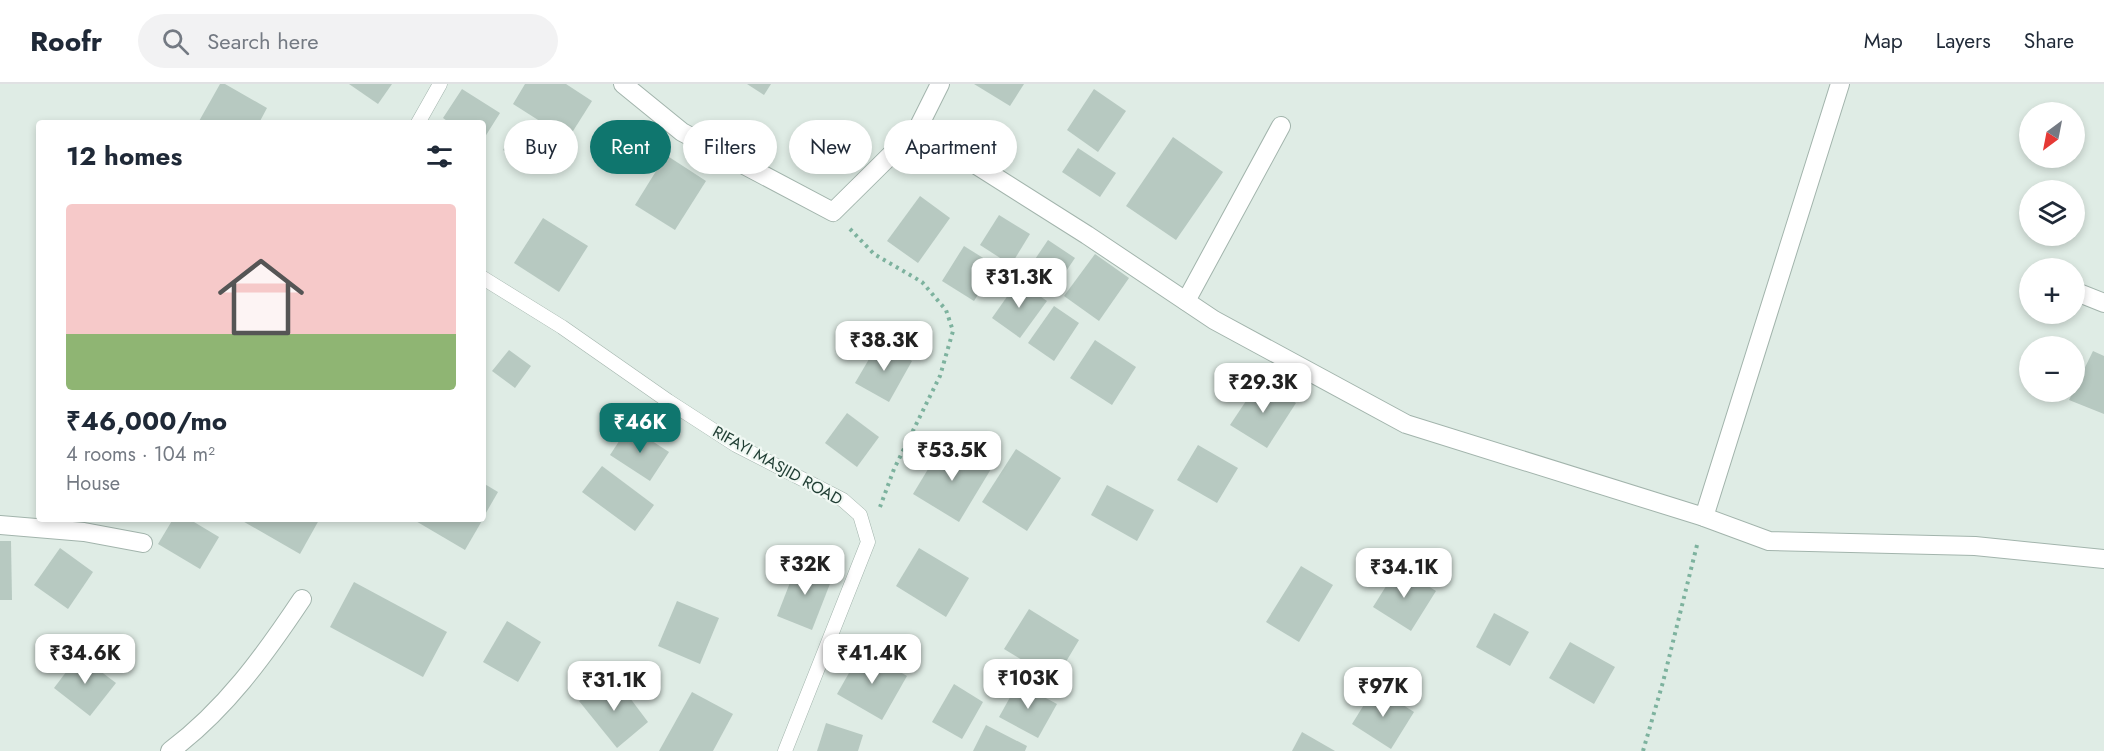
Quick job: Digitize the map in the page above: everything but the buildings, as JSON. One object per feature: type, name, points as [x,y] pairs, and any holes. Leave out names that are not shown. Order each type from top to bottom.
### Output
[{"type":"street","points":[[623,84],[682,132],[833,212],[884,162]]},
{"type":"street","points":[[922,120],[940,84]]},
{"type":"street","points":[[1704,517],[1840,84]]},
{"type":"street","points":[[1186,301],[1281,126]]},
{"type":"street","points":[[989,174],[1214,320],[1406,424],[1704,517],[1769,541],[1975,546],[2104,559]]},
{"type":"street","points":[[2085,295],[2104,303]]},
{"type":"street","points":[[0,525],[84,532],[143,543]]},
{"type":"street","points":[[170,751],[190,736],[227,701],[257,665],[302,599]]},
{"type":"lane","points":[[420,120],[440,84]]},
{"type":"lane","name":"RIFAYI MASJID ROAD","points":[[486,280],[562,327],[736,445],[843,500],[860,515],[868,542]]},
{"type":"lane","points":[[785,751],[868,542]]},
{"type":"path","points":[[833,212],[874,254],[922,282],[946,310],[953,331],[940,376],[894,469],[868,542]]},
{"type":"path","points":[[1643,751],[1664,682],[1704,517]]}]
